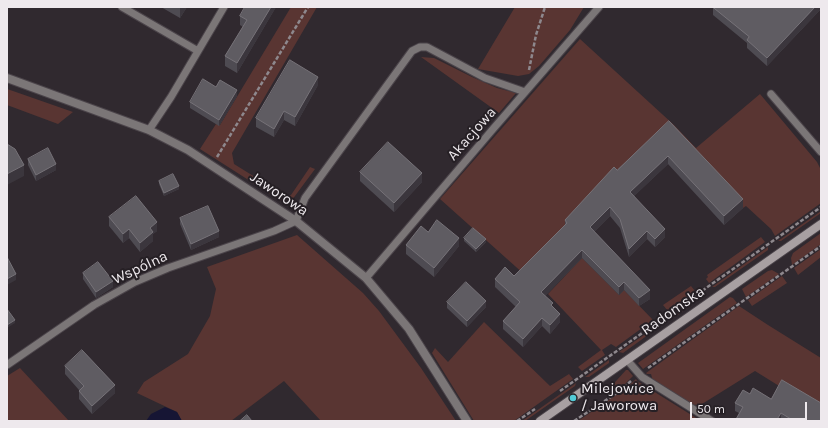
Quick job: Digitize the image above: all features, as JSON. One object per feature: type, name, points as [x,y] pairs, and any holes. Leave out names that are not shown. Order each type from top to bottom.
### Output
[{"type":"main road","name":"Radomska","points":[[540,421],[821,224]]},
{"type":"street","name":"Jaworowa","points":[[7,78],[149,130],[188,150],[296,221],[366,278],[409,329],[467,421]]},
{"type":"lane","points":[[122,7],[198,51]]},
{"type":"lane","points":[[149,130],[171,97],[224,7]]},
{"type":"lane","name":"Akacjowa","points":[[366,278],[599,7]]},
{"type":"lane","points":[[296,221],[305,198],[412,51],[420,47],[427,47],[485,78],[525,92]]},
{"type":"lane","points":[[771,94],[821,152]]},
{"type":"lane","name":"Wspólna","points":[[7,364],[94,305],[135,282],[168,268],[274,231],[296,221]]},
{"type":"lane","points":[[627,360],[639,374],[712,421]]},
{"type":"path","points":[[212,166],[308,7]]},
{"type":"path","points":[[525,92],[536,35],[545,7]]},
{"type":"path","points":[[555,394],[821,207]]},
{"type":"path","points":[[574,421],[620,391],[639,374],[821,246]]},
{"type":"path","points":[[517,421],[536,408]]},
{"type":"shaded area","points":[[291,7],[317,7],[232,153],[234,164],[284,195],[291,195],[310,167],[315,169],[292,200],[287,203],[283,202],[200,149],[216,124],[220,125]]},
{"type":"shaded area","points":[[515,7],[584,7],[570,30],[539,66],[529,74],[518,76],[478,69]]},
{"type":"shaded area","points":[[580,39],[674,125],[696,148],[760,94],[817,162],[821,170],[821,203],[775,236],[771,229],[746,206],[743,208],[669,130],[525,275],[440,199]]},
{"type":"shaded area","points":[[421,57],[434,58],[497,88],[516,93],[499,113]]},
{"type":"shaded area","points":[[7,89],[73,112],[58,124],[7,105]]},
{"type":"shaded area","points":[[821,211],[821,213],[781,241],[778,241]]},
{"type":"shaded area","points":[[821,233],[821,244],[792,265],[791,258],[793,253]]},
{"type":"shaded area","points":[[297,235],[363,293],[379,311],[421,368],[456,421],[321,421],[284,381],[231,421],[182,421],[177,412],[137,393],[144,382],[188,354],[210,316],[216,289],[207,267]]},
{"type":"shaded area","points":[[761,237],[765,242],[709,283],[706,279],[708,277],[707,275]]},
{"type":"shaded area","points":[[768,247],[768,250],[715,287],[712,287]]},
{"type":"shaded area","points":[[821,249],[821,257],[798,275],[794,268]]},
{"type":"shaded area","points":[[582,258],[619,295],[624,290],[653,320],[616,347],[611,344],[602,350],[605,355],[582,371],[578,367],[601,350],[548,294]]},
{"type":"shaded area","points":[[772,270],[779,274],[746,297],[742,289],[768,271]]},
{"type":"shaded area","points":[[782,276],[787,283],[752,306],[748,300]]},
{"type":"shaded area","points":[[691,286],[695,291],[668,311],[663,305]]},
{"type":"shaded area","points":[[701,294],[700,298],[675,317],[671,316]]},
{"type":"shaded area","points":[[730,297],[737,303],[643,369],[638,363]]},
{"type":"shaded area","points":[[739,306],[821,358],[821,412],[755,371],[702,404],[693,405],[653,381],[651,374],[646,373]]},
{"type":"shaded area","points":[[484,322],[550,386],[569,374],[573,379],[514,421],[474,421],[432,353],[435,348],[448,362]]},
{"type":"shaded area","points":[[660,324],[659,327],[623,353],[619,352]]},
{"type":"shaded area","points":[[609,360],[609,363],[589,377],[585,377]]},
{"type":"shaded area","points":[[20,368],[69,421],[7,421],[7,376]]},
{"type":"shaded area","points":[[626,370],[628,370],[633,376],[619,390],[611,393],[608,390]]},
{"type":"shaded area","points":[[636,379],[701,421],[578,421],[622,392]]},
{"type":"shaded area","points":[[576,383],[575,386],[525,421],[522,421]]},
{"type":"shaded area","points":[[165,407],[177,412],[182,421],[146,421],[151,414]]},
{"type":"building","points":[[245,7],[271,7],[237,63],[225,56],[247,20],[240,16]]},
{"type":"building","points":[[713,7],[815,7],[767,58],[747,40],[749,37]]},
{"type":"building","points":[[290,60],[318,77],[295,117],[284,111],[274,129],[256,118]]},
{"type":"building","points":[[203,79],[216,87],[220,80],[237,90],[219,120],[190,102]]},
{"type":"building","points":[[669,121],[743,199],[724,216],[668,156],[630,192],[665,229],[655,239],[647,231],[629,249],[620,219],[610,207],[590,227],[650,290],[639,298],[624,282],[619,287],[582,250],[541,292],[553,303],[551,305],[560,314],[550,325],[542,318],[523,339],[503,321],[520,302],[495,279],[505,267],[514,276],[567,223],[565,220],[614,167],[617,170]]},
{"type":"building","points":[[388,142],[422,173],[394,203],[360,172]]},
{"type":"building","points":[[7,144],[15,149],[24,165],[7,174]]},
{"type":"building","points":[[48,148],[56,164],[36,175],[28,159]]},
{"type":"building","points":[[173,174],[179,186],[164,193],[159,181]]},
{"type":"building","points":[[136,196],[157,222],[150,228],[153,232],[140,243],[129,229],[123,234],[109,217]]},
{"type":"building","points":[[208,206],[219,231],[191,244],[180,218]]},
{"type":"building","points":[[437,220],[459,238],[434,268],[406,245],[421,226],[428,232]]},
{"type":"building","points":[[473,228],[486,239],[476,249],[464,238]]},
{"type":"building","points":[[7,257],[16,274],[7,279]]},
{"type":"building","points":[[98,262],[113,281],[96,292],[83,273]]},
{"type":"building","points":[[466,282],[486,301],[467,321],[447,302]]},
{"type":"building","points":[[7,309],[15,320],[7,325]]},
{"type":"building","points":[[82,350],[115,385],[92,406],[79,391],[84,386],[65,366]]},
{"type":"building","points":[[782,380],[821,403],[821,421],[794,421],[781,413],[776,421],[735,421],[743,407],[735,403],[743,390],[750,394],[753,388],[771,399]]},
{"type":"building","points":[[247,415],[252,421],[240,421]]},
{"type":"place","name":"Milejowice / Jaworowa","points":[[573,398]]}]
